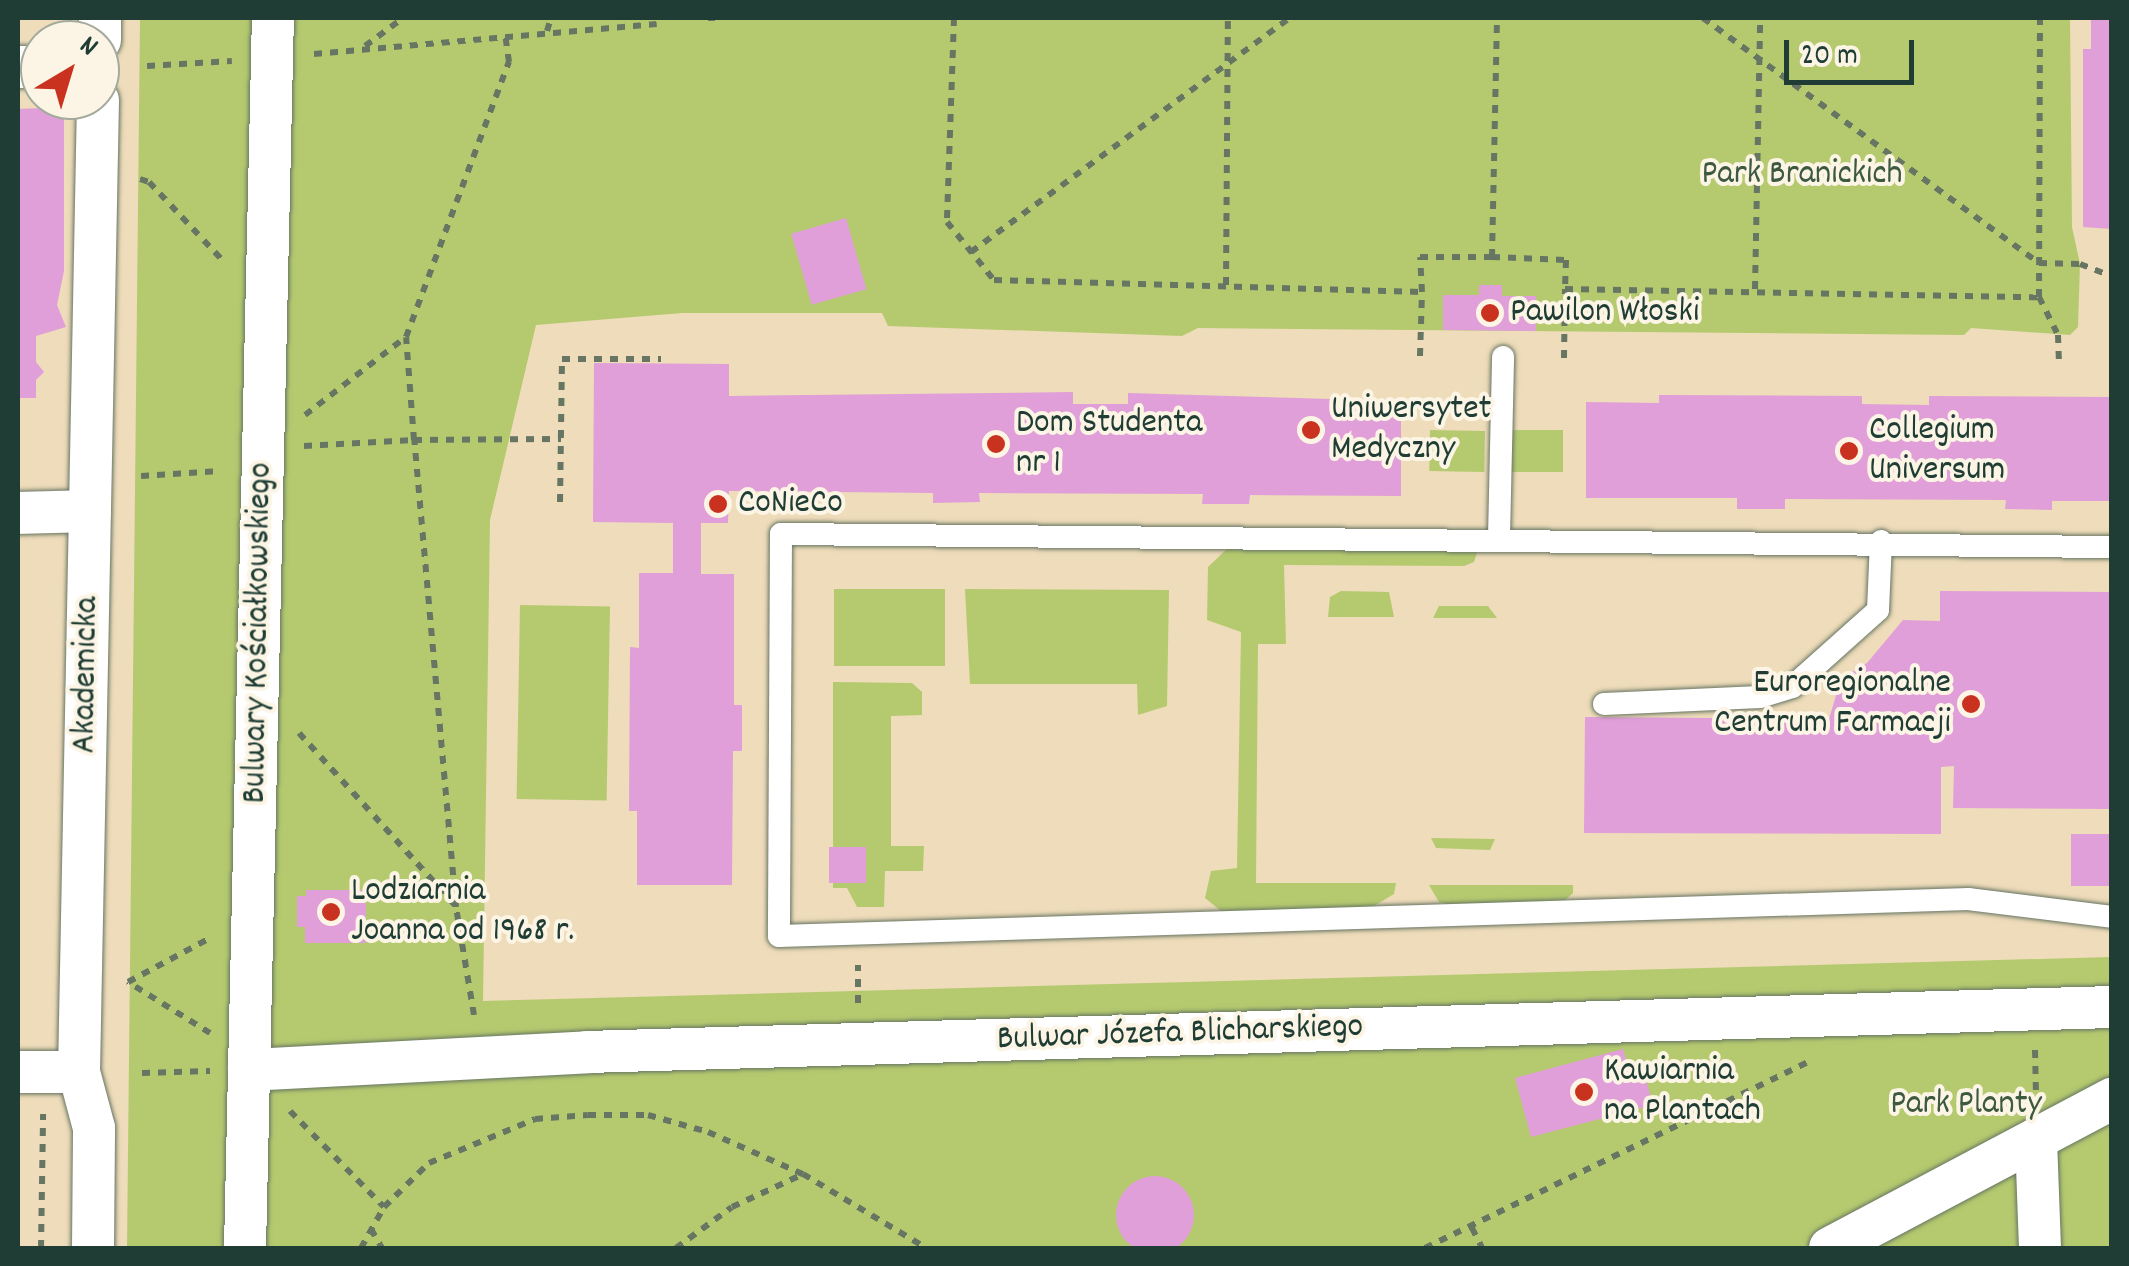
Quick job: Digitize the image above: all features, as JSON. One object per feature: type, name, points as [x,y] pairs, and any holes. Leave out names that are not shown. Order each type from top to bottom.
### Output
[{"type":"street","name":"Bulwary Kościałkowskiego","points":[[245,1248],[272,38]]},
{"type":"street","name":"Akademicka","points":[[94,1248],[94,1128],[79,1072],[98,120]]},
{"type":"street","points":[[18,513],[90,510]]},
{"type":"street","name":"Bulwar Józefa Blicharskiego","points":[[249,1064],[2112,1007]]},
{"type":"street","points":[[18,1072],[79,1072]]},
{"type":"street","points":[[1830,1248],[2112,1099]]},
{"type":"street","points":[[2036,1139],[2040,1248]]},
{"type":"lane","points":[[1499,536],[1504,357]]},
{"type":"lane","points":[[2112,547],[1499,536],[781,534],[779,936],[1192,928],[1968,900],[2112,917]]},
{"type":"lane","points":[[1604,704],[1760,697],[1792,686],[1878,610],[1881,541]]},
{"type":"path","points":[[403,18],[359,48],[657,24]]},
{"type":"path","points":[[547,31],[551,18]]},
{"type":"path","points":[[954,18],[947,222],[994,280],[1422,292]]},
{"type":"path","points":[[1226,285],[1228,18]]},
{"type":"path","points":[[971,252],[1290,18]]},
{"type":"path","points":[[1492,258],[1496,18]]},
{"type":"path","points":[[1702,18],[2039,263],[2080,264],[2112,276]]},
{"type":"path","points":[[1755,289],[1760,18]]},
{"type":"path","points":[[2040,18],[2039,297],[2058,336],[2059,363]]},
{"type":"path","points":[[481,1056],[456,907],[406,336],[510,62],[505,35]]},
{"type":"path","points":[[148,66],[272,38]]},
{"type":"path","points":[[97,168],[150,182],[265,307]]},
{"type":"path","points":[[1420,356],[1420,257],[1566,260],[1564,358]]},
{"type":"path","points":[[1565,290],[1755,289],[2039,297]]},
{"type":"path","points":[[141,476],[225,470],[263,448],[406,336]]},
{"type":"path","points":[[560,502],[562,359],[661,359]]},
{"type":"path","points":[[356,444],[561,438]]},
{"type":"path","points":[[258,687],[456,907]]},
{"type":"path","points":[[252,915],[128,982],[249,1064],[384,1207]]},
{"type":"path","points":[[2035,1009],[2036,1139]]},
{"type":"path","points":[[1425,1248],[1822,1055]]},
{"type":"path","points":[[142,1072],[249,1064]]},
{"type":"path","points":[[361,1248],[384,1207],[429,1163],[484,1136],[552,1118],[648,1115],[708,1132],[803,1174],[926,1248]]},
{"type":"path","points":[[676,1248],[732,1207],[803,1174]]},
{"type":"path","points":[[370,1228],[382,1248]]},
{"type":"path","points":[[1472,1228],[1482,1248]]},
{"type":"green space","points":[[140,18],[2070,18],[2072,227],[2080,264],[2078,327],[2070,335],[1971,328],[1964,335],[1198,328],[1182,336],[888,326],[882,313],[682,313],[536,325],[490,520],[483,1001],[2111,957],[2111,1248],[127,1248]]},
{"type":"green space","points":[[1430,430],[1485,431],[1484,472],[1429,471]]},
{"type":"green space","points":[[1509,430],[1563,430],[1563,472],[1509,472]]},
{"type":"green space","points":[[1231,545],[1479,546],[1474,562],[1464,566],[1284,565],[1286,644],[1258,644],[1256,883],[1396,883],[1394,894],[1369,909],[1221,911],[1205,898],[1211,871],[1237,868],[1241,632],[1207,620],[1208,567]]},
{"type":"green space","points":[[834,589],[945,589],[945,666],[834,666]]},
{"type":"green space","points":[[965,589],[1169,590],[1167,706],[1138,715],[1137,684],[970,684]]},
{"type":"green space","points":[[1341,591],[1389,592],[1394,617],[1328,617],[1330,597]]},
{"type":"green space","points":[[520,605],[610,607],[607,801],[517,799]]},
{"type":"green space","points":[[1439,606],[1488,606],[1497,618],[1433,618]]},
{"type":"green space","points":[[833,682],[912,683],[922,692],[922,715],[891,716],[891,846],[924,846],[923,871],[885,871],[884,907],[857,907],[847,888],[833,888]]},
{"type":"green space","points":[[1431,838],[1495,839],[1490,850],[1436,848]]},
{"type":"green space","points":[[1429,885],[1573,885],[1573,893],[1562,903],[1451,905],[1439,902]]},
{"type":"building","points":[[2091,18],[2112,18],[2112,229],[2083,227],[2083,49],[2091,49]]},
{"type":"building","points":[[18,109],[20,120],[64,120],[64,271],[57,305],[66,327],[36,336],[36,362],[44,372],[36,380],[36,398],[18,398]]},
{"type":"building","points":[[846,218],[866,289],[812,305],[791,234]]},
{"type":"building","name":"Pawilon Włoski","points":[[1479,285],[1502,285],[1502,296],[1536,296],[1536,331],[1443,330],[1443,295],[1479,295]]},
{"type":"building","name":"Dom Studenta nr 1","points":[[594,363],[729,364],[729,396],[1073,392],[1073,404],[1128,404],[1128,393],[1401,401],[1401,496],[1250,495],[1249,504],[1202,504],[1203,494],[979,493],[980,502],[933,503],[933,493],[729,491],[728,523],[701,523],[701,574],[734,574],[734,705],[742,705],[742,751],[733,751],[732,885],[637,885],[637,811],[629,811],[630,647],[639,648],[639,573],[673,573],[673,523],[593,522]]},
{"type":"building","name":"Collegium Universum","points":[[1659,395],[1862,396],[1862,404],[1929,405],[1929,396],[2112,397],[2112,501],[2052,501],[2052,510],[2005,509],[2006,500],[1785,499],[1785,509],[1737,509],[1737,498],[1586,498],[1586,402],[1659,403]]},
{"type":"building","name":"Euroregionalne Centrum Farmacji","points":[[1940,591],[2112,592],[2112,809],[1953,808],[1954,766],[1941,767],[1941,834],[1584,833],[1585,717],[1829,719],[1841,679],[1867,663],[1903,620],[1940,621]]},
{"type":"building","points":[[2071,834],[2112,834],[2112,886],[2071,886]]},
{"type":"building","points":[[829,847],[866,847],[866,883],[829,883]]},
{"type":"building","name":"Lodziarnia Joanna od 1968 r.","points":[[306,890],[366,890],[366,943],[305,943],[305,927],[297,927],[297,896],[306,896]]},
{"type":"building","name":"Kawiarnia na Plantach","points":[[1623,1049],[1631,1079],[1645,1076],[1653,1105],[1531,1137],[1515,1078]]},
{"type":"building","points":[[1147,1176],[1163,1176],[1188,1193],[1194,1215],[1188,1237],[1177,1248],[1163,1254],[1147,1254],[1122,1237],[1116,1223],[1116,1207],[1133,1182]]},
{"type":"place","name":"Pawilon Włoski","points":[[1490,313]]},
{"type":"place","name":"Uniwersytet Medyczny","points":[[1311,430]]},
{"type":"place","name":"Dom Studenta nr 1","points":[[996,444]]},
{"type":"place","name":"Collegium Universum","points":[[1849,451]]},
{"type":"place","name":"CoNieCo","points":[[718,504]]},
{"type":"place","name":"Euroregionalne Centrum Farmacji","points":[[1971,704]]},
{"type":"place","name":"Lodziarnia Joanna od 1968 r.","points":[[331,912]]},
{"type":"place","name":"Kawiarnia na Plantach","points":[[1584,1092]]},
{"type":"park label","name":"Park Branickich","points":[[1802,175]]},
{"type":"park label","name":"Park Planty","points":[[1966,1105]]}]
